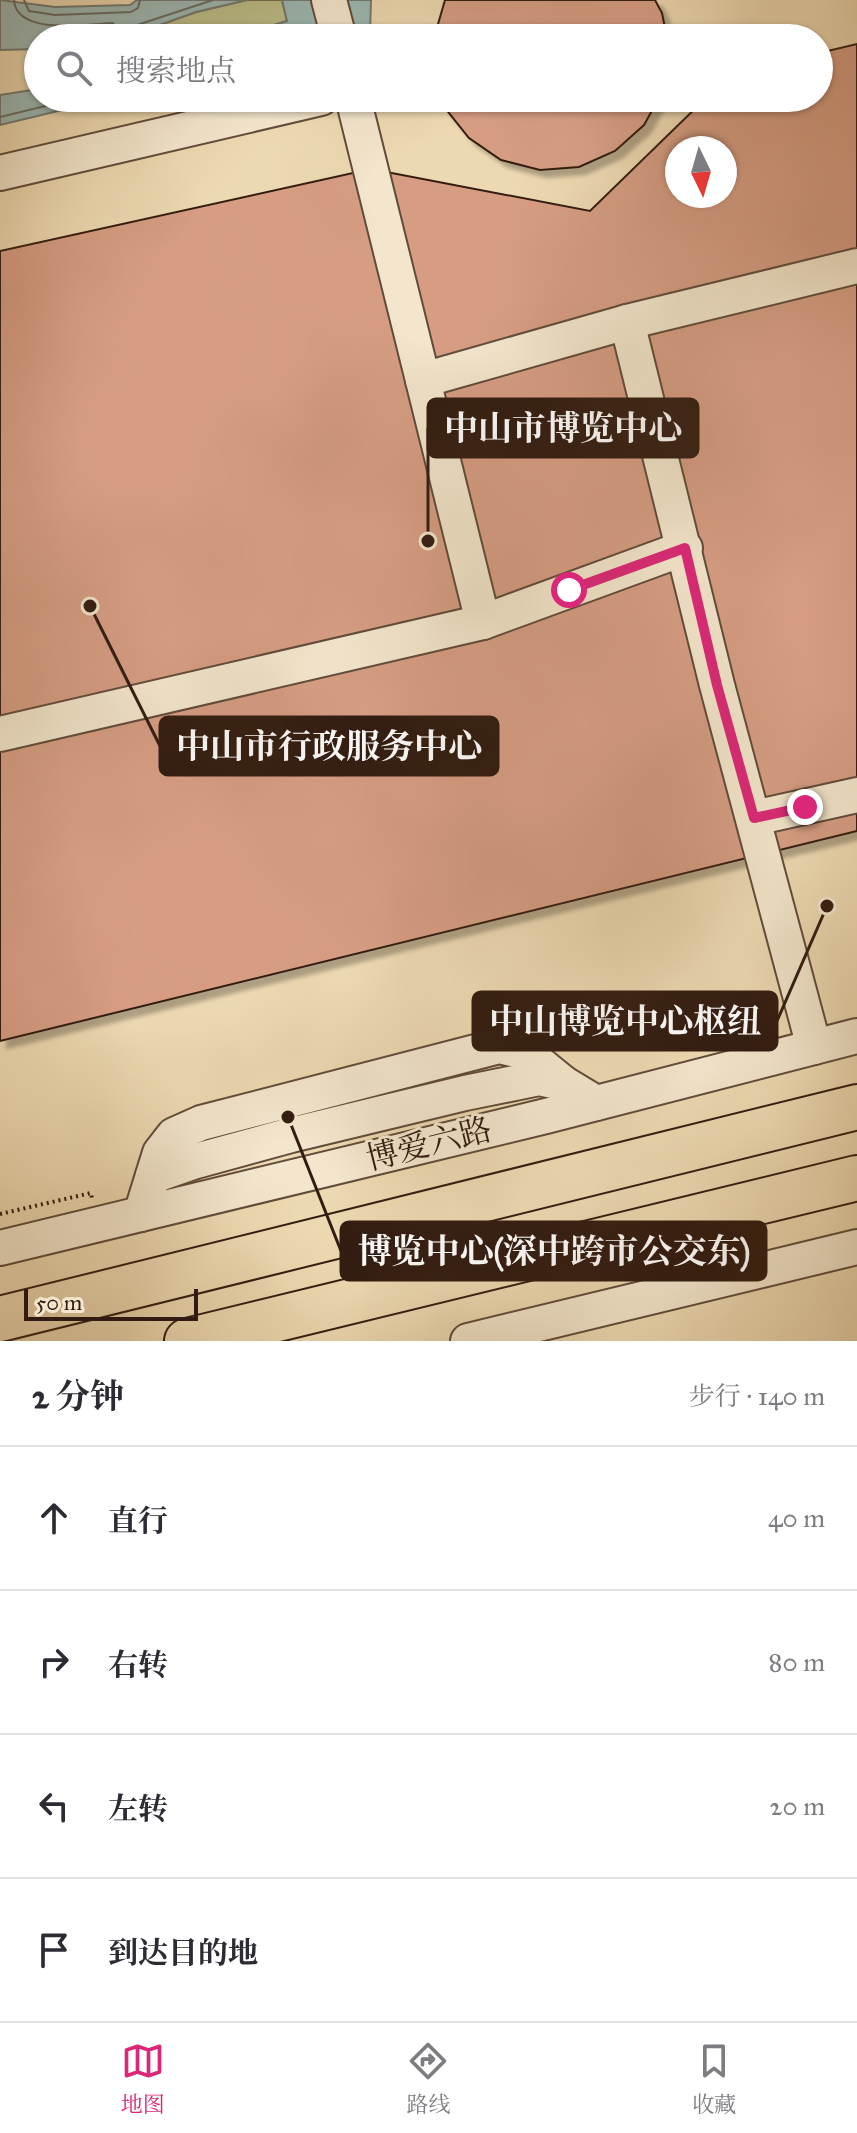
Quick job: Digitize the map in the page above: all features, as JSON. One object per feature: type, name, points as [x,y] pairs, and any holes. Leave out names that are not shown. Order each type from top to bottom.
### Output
[{"type":"highway","points":[[0,1319],[857,1107]]},
{"type":"highway","points":[[187,1341],[857,1178]]},
{"type":"highway","points":[[0,1293],[79,1300]]},
{"type":"street","points":[[329,0],[335,24]]},
{"type":"street","points":[[0,173],[261,112]]},
{"type":"street","points":[[356,112],[483,622]]},
{"type":"street","points":[[423,380],[627,322],[857,266]]},
{"type":"street","points":[[627,322],[717,685],[814,1047]]},
{"type":"street","points":[[0,734],[483,622],[685,548]]},
{"type":"street","points":[[754,818],[857,795]]},
{"type":"street","name":"博爱六路","points":[[0,1248],[857,1036]]},
{"type":"street","points":[[141,1214],[153,1176],[291,1135],[539,1078],[563,1083],[596,1103]]},
{"type":"street","points":[[468,1341],[857,1247]]},
{"type":"green space","points":[[247,0],[282,0],[287,21],[277,24],[162,24]]},
{"type":"water","points":[[0,0],[55,7],[130,5],[137,0],[247,0],[162,24],[24,24],[24,49],[0,50]]},
{"type":"water","points":[[282,0],[371,0],[370,24],[277,24],[287,21]]},
{"type":"water","points":[[24,91],[24,112],[54,112],[0,125],[0,95]]},
{"type":"building","points":[[445,0],[655,0],[664,24],[438,24]]},
{"type":"building","points":[[857,44],[857,831],[0,1041],[0,251],[371,169],[590,211],[665,138],[665,208],[737,208],[737,136],[667,136],[692,112],[833,112],[833,50]]},
{"type":"building","points":[[448,112],[651,112],[644,125],[615,151],[579,167],[540,170],[501,160],[469,138]]},
{"type":"place","name":"中山市博览中心","points":[[428,541]]},
{"type":"place","name":"中山市行政服务中心","points":[[90,606]]},
{"type":"place","name":"中山博览中心枢纽","points":[[827,906]]},
{"type":"place","name":"博览中心(深中跨市公交东)","points":[[288,1117]]},
{"type":"route","points":[[569,590],[685,548],[717,685],[754,818],[805,807]]}]
